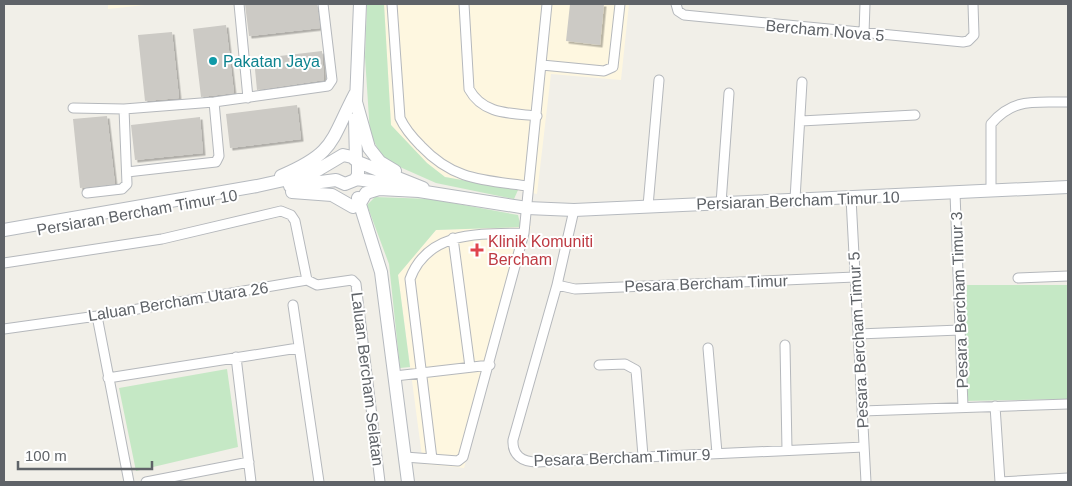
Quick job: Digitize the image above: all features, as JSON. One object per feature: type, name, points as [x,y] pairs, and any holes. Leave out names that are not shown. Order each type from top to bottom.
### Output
[{"type":"street","points":[[239,4],[248,98]]},
{"type":"street","points":[[73,108],[124,109],[214,102],[330,85],[332,80],[322,4]]},
{"type":"street","points":[[270,188],[338,182],[345,184],[355,179],[360,171],[357,161],[354,99],[360,4]]},
{"type":"street","points":[[392,4],[400,118],[406,129],[427,152],[452,172],[481,179],[528,186]]},
{"type":"street","points":[[464,4],[469,90],[474,99],[490,109],[537,116]]},
{"type":"street","points":[[405,457],[462,460],[490,365],[524,233],[547,4]]},
{"type":"street","points":[[542,65],[604,71],[613,67],[620,4]]},
{"type":"street","points":[[864,33],[865,4]]},
{"type":"street","name":"Bercham Nova 5","points":[[677,7],[684,15],[735,22],[963,42],[972,39],[975,31],[973,4]]},
{"type":"street","points":[[648,206],[659,80]]},
{"type":"street","points":[[795,199],[802,82]]},
{"type":"street","points":[[721,203],[729,93]]},
{"type":"street","points":[[354,99],[331,172],[356,206],[382,272],[408,482]]},
{"type":"street","points":[[257,186],[307,164],[322,154],[335,136],[354,99]]},
{"type":"street","points":[[354,99],[365,140],[374,156],[417,188]]},
{"type":"street","points":[[127,172],[216,162],[219,156],[214,102]]},
{"type":"street","points":[[990,191],[990,124],[1002,110],[1017,104],[1068,102]]},
{"type":"street","points":[[87,193],[124,188],[127,184],[124,109]]},
{"type":"street","points":[[801,121],[915,115]]},
{"type":"street","points":[[257,186],[301,177],[348,155],[357,161],[417,188]]},
{"type":"street","points":[[355,179],[417,188]]},
{"type":"street","points":[[355,179],[356,206]]},
{"type":"street","name":"Persiaran Bercham Timur 10","points":[[4,230],[257,186]]},
{"type":"street","points":[[270,188],[332,195],[356,206]]},
{"type":"street","name":"Persiaran Bercham Timur 10","points":[[4,234],[270,188]]},
{"type":"street","points":[[356,206],[366,193],[373,190],[417,188]]},
{"type":"street","name":"Persiaran Bercham Timur 10","points":[[417,188],[528,208],[574,210],[1068,188]]},
{"type":"street","name":"Pesara Bercham Timur 3","points":[[954,193],[963,407]]},
{"type":"street","name":"Pesara Bercham Timur 5","points":[[851,198],[866,482]]},
{"type":"street","name":"Pesara Bercham Timur 9","points":[[574,210],[557,285],[514,434],[512,444],[515,452],[521,458],[529,462],[864,446]]},
{"type":"street","name":"Persiaran Bercham Timur 10","points":[[4,263],[162,239],[281,211],[291,215],[295,220],[307,280]]},
{"type":"street","points":[[432,459],[410,279],[420,261],[437,246],[453,238],[468,234],[524,233]]},
{"type":"street","points":[[453,238],[470,367]]},
{"type":"street","points":[[1018,278],[1068,276]]},
{"type":"street","name":"Pesara Bercham Timur","points":[[557,285],[575,289],[855,277]]},
{"type":"street","name":"Laluan Bercham Utara 26","points":[[4,329],[97,316],[307,280],[317,284],[350,280]]},
{"type":"street","name":"Laluan Bercham Selatan","points":[[350,280],[356,284],[380,482]]},
{"type":"street","points":[[293,305],[319,482]]},
{"type":"street","points":[[97,316],[129,482]]},
{"type":"street","points":[[858,334],[960,330]]},
{"type":"street","points":[[784,345],[787,450]]},
{"type":"street","points":[[108,378],[298,348]]},
{"type":"street","points":[[708,348],[717,453]]},
{"type":"street","points":[[236,358],[251,482]]},
{"type":"street","points":[[599,365],[625,364],[636,370],[642,456]]},
{"type":"street","points":[[395,376],[490,365]]},
{"type":"street","points":[[862,411],[1068,404]]},
{"type":"street","points":[[995,406],[1000,482],[1068,478]]},
{"type":"street","points":[[146,482],[249,462]]},
{"type":"shaded area","points":[[108,4],[154,4],[108,9]]},
{"type":"shaded area","points":[[384,4],[629,4],[621,80],[551,74],[537,194],[445,177],[427,163],[391,125]]},
{"type":"shaded area","points":[[531,226],[464,468],[423,464],[398,275],[436,230]]},
{"type":"green space","points":[[367,4],[384,4],[391,125],[427,163],[445,177],[518,190],[514,199],[436,183],[384,160],[370,134],[365,57]]},
{"type":"green space","points":[[375,197],[431,199],[518,215],[521,227],[436,230],[398,275],[410,367],[400,368],[389,264],[367,205]]},
{"type":"green space","points":[[967,285],[1068,285],[1068,399],[963,401]]},
{"type":"green space","points":[[227,369],[238,447],[136,471],[119,388]]},
{"type":"building","points":[[245,4],[317,4],[320,28],[249,36]]},
{"type":"building","points":[[570,4],[604,4],[600,45],[566,41]]},
{"type":"building","name":"Pakatan Jaya","points":[[226,25],[234,93],[201,97],[193,29]]},
{"type":"building","points":[[172,32],[179,98],[145,101],[138,35]]},
{"type":"building","points":[[322,51],[324,80],[257,90],[254,59]]},
{"type":"building","points":[[297,105],[301,139],[230,148],[226,114]]},
{"type":"building","points":[[107,116],[115,184],[80,188],[73,119]]},
{"type":"building","points":[[200,117],[203,153],[135,160],[131,125]]},
{"type":"place","name":"Pakatan Jaya","points":[[213,61]]},
{"type":"place","name":"Klinik Komuniti Bercham","points":[[477,250]]}]
